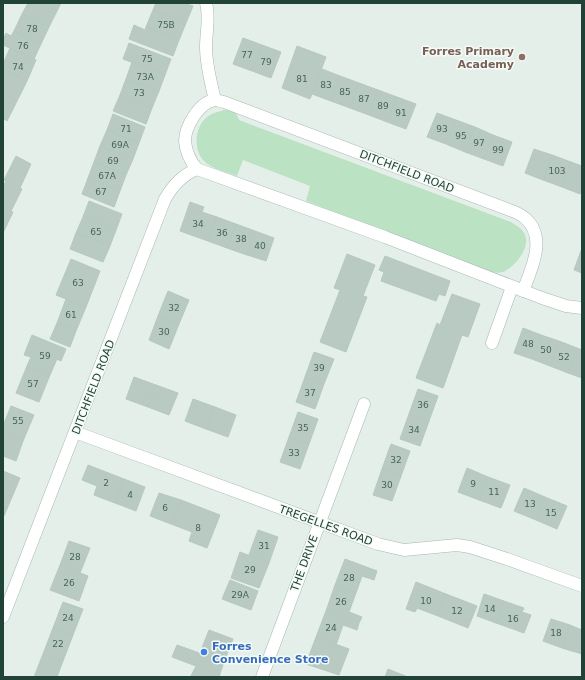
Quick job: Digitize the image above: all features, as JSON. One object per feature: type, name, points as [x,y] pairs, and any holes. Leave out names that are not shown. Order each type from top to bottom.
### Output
[{"type":"street","points":[[206,3],[208,22],[206,48],[215,100],[200,109],[192,118],[188,127],[185,140],[187,152],[190,160],[197,170],[385,238],[517,289],[566,306],[582,308]]},
{"type":"street","name":"DITCHFIELD ROAD","points":[[215,100],[224,102],[515,212],[527,220],[533,229],[536,240],[536,254],[531,270],[517,289],[492,343]]},
{"type":"street","name":"DITCHFIELD ROAD","points":[[3,617],[165,199],[178,181],[187,173],[197,170]]},
{"type":"street","name":"THE DRIVE","points":[[262,677],[364,404]]},
{"type":"street","name":"TREGELLES ROAD","points":[[75,432],[378,544],[404,550],[457,545],[470,547],[582,586]]},
{"type":"green space","points":[[224,110],[234,112],[239,120],[511,222],[521,229],[525,235],[526,245],[524,251],[512,266],[503,272],[500,273],[481,269],[306,201],[310,186],[243,160],[237,176],[212,167],[205,162],[198,152],[197,133],[203,121],[207,117]]},
{"type":"building","points":[[28,3],[40,3],[57,11],[49,27],[22,14]]},
{"type":"building","points":[[40,3],[61,3],[57,11]]},
{"type":"building","points":[[156,3],[184,3],[193,6],[186,23],[153,10]]},
{"type":"building","points":[[153,10],[186,23],[179,40],[146,27]]},
{"type":"building","points":[[22,14],[49,27],[41,44],[14,31]]},
{"type":"building","points":[[134,25],[145,30],[146,27],[179,40],[173,56],[129,39]]},
{"type":"building","points":[[14,31],[41,44],[34,59],[3,45],[3,40],[6,33],[11,36]]},
{"type":"building","points":[[243,38],[262,45],[252,71],[233,64]]},
{"type":"building","points":[[129,43],[171,59],[165,75],[123,59]]},
{"type":"building","points":[[262,45],[281,52],[271,78],[252,71]]},
{"type":"building","points":[[297,46],[326,57],[310,99],[282,88]]},
{"type":"building","points":[[10,48],[36,60],[27,81],[3,69],[3,64]]},
{"type":"building","points":[[132,62],[165,75],[159,91],[126,79]]},
{"type":"building","points":[[3,69],[27,81],[17,101],[3,94]]},
{"type":"building","points":[[322,69],[340,76],[331,101],[312,94]]},
{"type":"building","points":[[340,76],[359,83],[350,108],[331,101]]},
{"type":"building","points":[[126,79],[159,91],[152,108],[120,95]]},
{"type":"building","points":[[359,83],[378,90],[369,115],[350,108]]},
{"type":"building","points":[[378,90],[397,97],[387,122],[369,115]]},
{"type":"building","points":[[3,94],[17,101],[7,121],[3,118]]},
{"type":"building","points":[[120,95],[152,108],[146,124],[113,111]]},
{"type":"building","points":[[397,97],[416,104],[406,129],[387,122]]},
{"type":"building","points":[[437,113],[456,120],[446,144],[427,137]]},
{"type":"building","points":[[113,114],[145,127],[139,143],[107,130]]},
{"type":"building","points":[[456,120],[475,127],[465,152],[446,144]]},
{"type":"building","points":[[475,127],[493,135],[484,159],[465,152]]},
{"type":"building","points":[[107,130],[139,143],[133,159],[100,146]]},
{"type":"building","points":[[493,135],[512,142],[503,166],[484,159]]},
{"type":"building","points":[[100,146],[133,159],[126,175],[94,162]]},
{"type":"building","points":[[534,149],[552,155],[543,180],[525,173]]},
{"type":"building","points":[[552,155],[571,162],[562,187],[543,180]]},
{"type":"building","points":[[16,156],[31,164],[20,188],[22,189],[11,211],[13,212],[3,233],[3,187],[6,181],[4,180]]},
{"type":"building","points":[[94,162],[126,175],[120,191],[88,178]]},
{"type":"building","points":[[571,162],[582,166],[582,190],[580,194],[562,187]]},
{"type":"building","points":[[88,178],[120,191],[114,207],[82,194]]},
{"type":"building","points":[[89,201],[122,214],[116,230],[83,217]]},
{"type":"building","points":[[190,202],[204,207],[202,212],[217,217],[208,241],[180,231]]},
{"type":"building","points":[[83,217],[116,230],[110,246],[76,233]]},
{"type":"building","points":[[217,217],[236,224],[227,248],[208,241]]},
{"type":"building","points":[[236,224],[255,231],[247,255],[227,248]]},
{"type":"building","points":[[255,231],[274,238],[266,261],[247,255]]},
{"type":"building","points":[[76,233],[110,246],[103,262],[70,249]]},
{"type":"building","points":[[582,248],[582,273],[574,270]]},
{"type":"building","points":[[347,254],[375,265],[363,296],[367,297],[346,352],[320,342],[340,290],[334,288]]},
{"type":"building","points":[[385,256],[450,281],[445,296],[439,294],[436,301],[381,281],[384,272],[379,270]]},
{"type":"building","points":[[71,259],[100,271],[86,307],[56,295]]},
{"type":"building","points":[[168,291],[189,300],[179,324],[158,316]]},
{"type":"building","points":[[452,294],[480,304],[468,337],[462,335],[443,388],[416,378],[437,323],[440,325]]},
{"type":"building","points":[[66,299],[86,307],[76,331],[57,323]]},
{"type":"building","points":[[158,316],[179,324],[169,349],[149,340]]},
{"type":"building","points":[[57,323],[76,331],[70,347],[50,339]]},
{"type":"building","points":[[523,328],[541,335],[532,359],[514,353]]},
{"type":"building","points":[[32,335],[66,349],[61,361],[57,359],[50,375],[27,366],[31,357],[24,355]]},
{"type":"building","points":[[541,335],[559,341],[550,366],[532,359]]},
{"type":"building","points":[[559,341],[577,348],[568,373],[550,366]]},
{"type":"building","points":[[577,348],[582,350],[582,378],[568,373]]},
{"type":"building","points":[[314,352],[334,359],[324,384],[305,377]]},
{"type":"building","points":[[27,366],[50,375],[39,402],[16,393]]},
{"type":"building","points":[[134,377],[156,385],[148,407],[126,399]]},
{"type":"building","points":[[305,377],[324,384],[315,409],[296,402]]},
{"type":"building","points":[[156,385],[178,393],[169,415],[148,407]]},
{"type":"building","points":[[418,389],[438,396],[429,421],[409,414]]},
{"type":"building","points":[[193,399],[215,407],[206,429],[185,421]]},
{"type":"building","points":[[11,406],[34,415],[23,441],[3,433],[3,426]]},
{"type":"building","points":[[215,407],[236,415],[228,437],[206,429]]},
{"type":"building","points":[[298,412],[318,419],[309,444],[289,437]]},
{"type":"building","points":[[409,414],[429,421],[420,446],[400,439]]},
{"type":"building","points":[[3,433],[23,441],[16,461],[3,456]]},
{"type":"building","points":[[289,437],[309,444],[300,469],[280,462]]},
{"type":"building","points":[[391,444],[410,451],[401,476],[382,469]]},
{"type":"building","points":[[88,465],[124,479],[115,503],[94,495],[97,486],[82,480]]},
{"type":"building","points":[[467,468],[488,477],[479,500],[458,492]]},
{"type":"building","points":[[382,469],[401,476],[392,501],[373,495]]},
{"type":"building","points":[[3,471],[20,478],[12,497],[3,493]]},
{"type":"building","points":[[488,477],[510,485],[501,508],[479,500]]},
{"type":"building","points":[[124,479],[145,487],[136,511],[115,503]]},
{"type":"building","points":[[524,488],[545,497],[536,520],[514,511]]},
{"type":"building","points":[[3,493],[12,497],[4,516],[3,516]]},
{"type":"building","points":[[159,493],[181,500],[171,524],[150,516]]},
{"type":"building","points":[[545,497],[567,506],[557,529],[536,520]]},
{"type":"building","points":[[181,500],[220,515],[207,548],[189,541],[192,532],[171,524]]},
{"type":"building","points":[[258,530],[278,537],[269,563],[249,555]]},
{"type":"building","points":[[69,541],[90,548],[80,573],[60,565]]},
{"type":"building","points":[[240,552],[269,563],[259,588],[231,578]]},
{"type":"building","points":[[345,559],[377,571],[374,580],[362,576],[356,593],[335,585]]},
{"type":"building","points":[[60,565],[88,576],[79,601],[50,590]]},
{"type":"building","points":[[230,580],[258,591],[251,610],[222,599]]},
{"type":"building","points":[[416,582],[446,594],[438,616],[417,608],[415,612],[406,609]]},
{"type":"building","points":[[335,585],[356,593],[349,612],[362,617],[359,623],[326,611]]},
{"type":"building","points":[[446,594],[477,606],[468,628],[438,616]]},
{"type":"building","points":[[484,594],[504,601],[496,623],[477,616]]},
{"type":"building","points":[[504,601],[524,608],[522,612],[531,615],[524,633],[496,623]]},
{"type":"building","points":[[63,602],[83,609],[73,635],[53,628]]},
{"type":"building","points":[[326,611],[359,623],[357,630],[343,625],[336,645],[316,637]]},
{"type":"building","points":[[551,619],[570,625],[562,648],[543,641]]},
{"type":"building","points":[[570,625],[582,630],[582,654],[562,648]]},
{"type":"building","points":[[53,628],[73,635],[63,661],[43,654]]},
{"type":"building","points":[[209,630],[233,639],[224,662],[200,653]]},
{"type":"building","points":[[316,637],[349,649],[339,675],[306,664]]},
{"type":"building","points":[[177,645],[224,662],[219,677],[191,676],[196,666],[172,657]]},
{"type":"building","points":[[43,654],[63,661],[57,677],[34,677]]},
{"type":"building","points":[[388,669],[408,677],[385,677]]},
{"type":"place","name":"Forres Primary Academy","points":[[522,57]]},
{"type":"place","name":"Forres Convenience Store","points":[[204,652]]}]
